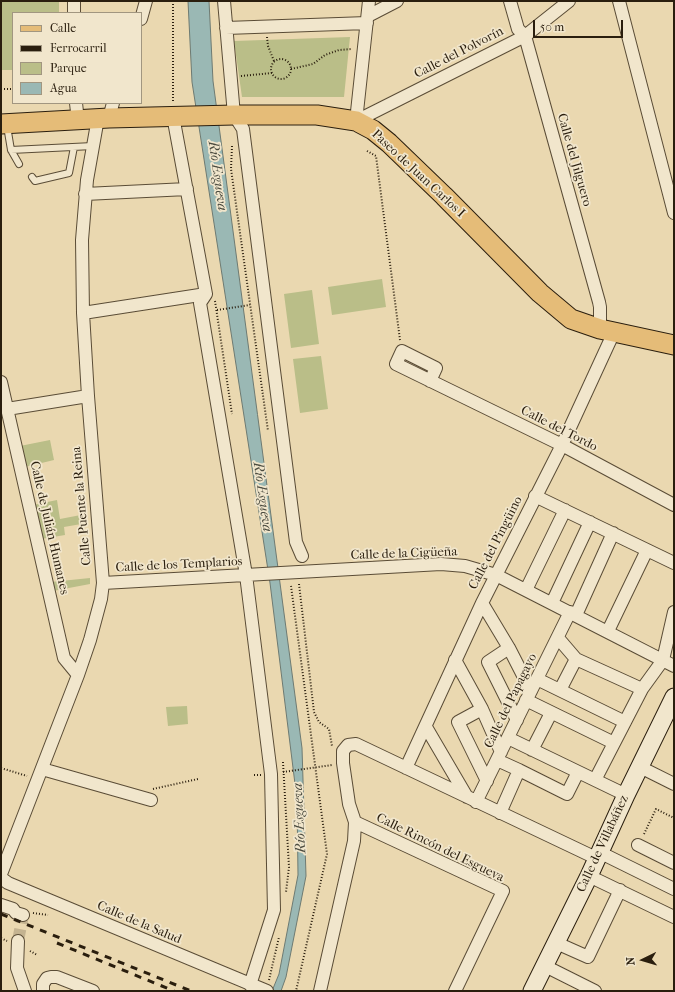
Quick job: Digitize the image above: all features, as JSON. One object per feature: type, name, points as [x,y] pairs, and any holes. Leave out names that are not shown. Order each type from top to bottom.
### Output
[{"type":"main road","name":"Paseo de Juan Carlos I","points":[[3,120],[51,109],[76,108],[107,113]]},
{"type":"main road","name":"Paseo de Juan Carlos I","points":[[3,120],[107,113],[173,116],[317,115],[356,121],[373,130],[389,143],[540,293],[571,319],[607,330],[674,345]]},
{"type":"main road","name":"Calle de Villabáñez","points":[[532,991],[673,700]]},
{"type":"street","points":[[74,1],[74,12]]},
{"type":"street","points":[[142,15],[146,1]]},
{"type":"street","points":[[224,1],[230,77],[230,115],[243,128],[296,542],[302,556]]},
{"type":"street","points":[[356,121],[369,1]]},
{"type":"street","points":[[226,28],[368,20],[397,1]]},
{"type":"street","name":"Calle del Jilguero","points":[[510,1],[518,29],[525,36],[607,330]]},
{"type":"street","name":"Calle del Polvorín","points":[[356,121],[525,36],[569,1]]},
{"type":"street","points":[[619,1],[674,213]]},
{"type":"street","name":"Calle Puente la Reina","points":[[1,874],[78,675],[90,640],[99,606],[102,582],[83,313],[82,240],[85,194],[93,146],[107,113]]},
{"type":"street","points":[[173,116],[206,294],[200,303],[251,575],[271,774],[274,910],[250,984]]},
{"type":"street","points":[[85,194],[187,189]]},
{"type":"street","points":[[83,313],[206,294]]},
{"type":"street","name":"Calle del Pingüino","points":[[406,768],[482,603],[562,445],[607,330]]},
{"type":"street","name":"Calle del Tordo","points":[[402,351],[436,368],[430,381],[562,445],[674,505]]},
{"type":"street","name":"Calle de Julián Humanes","points":[[1,382],[64,658],[78,675]]},
{"type":"street","points":[[8,409],[88,396]]},
{"type":"street","points":[[535,496],[674,563]]},
{"type":"street","points":[[526,590],[565,510]]},
{"type":"street","points":[[552,603],[590,522]]},
{"type":"street","name":"Calle del Papagayo","points":[[472,800],[487,781],[528,696],[558,638],[573,613],[613,533]]},
{"type":"street","points":[[608,631],[647,550]]},
{"type":"street","name":"Calle de la Cigüeña","points":[[251,575],[441,564],[465,566],[496,575],[669,663]]},
{"type":"street","name":"Calle de los Templarios","points":[[102,582],[251,575]]},
{"type":"street","points":[[482,603],[509,648],[528,696],[551,713],[614,744]]},
{"type":"street","points":[[595,780],[642,689],[669,663],[674,612]]},
{"type":"street","points":[[558,638],[576,659],[642,689]]},
{"type":"street","points":[[509,648],[488,662],[517,720]]},
{"type":"street","points":[[560,690],[576,659]]},
{"type":"street","points":[[455,660],[482,709],[499,756],[519,770],[568,794],[578,772]]},
{"type":"street","points":[[537,679],[625,722]]},
{"type":"street","points":[[482,709],[458,722],[487,781]]},
{"type":"street","points":[[532,750],[551,713]]},
{"type":"street","points":[[426,727],[472,800]]},
{"type":"street","points":[[508,738],[626,795]]},
{"type":"street","points":[[320,991],[354,841],[355,822],[349,804],[343,763],[343,751],[348,745],[356,744],[500,813],[674,889]]},
{"type":"street","points":[[640,767],[674,784]]},
{"type":"street","points":[[42,769],[147,799]]},
{"type":"street","points":[[500,813],[519,770]]},
{"type":"street","name":"Calle Rincón del Esgueva","points":[[355,822],[503,891],[455,991]]},
{"type":"street","points":[[638,845],[674,863]]},
{"type":"street","points":[[589,876],[674,917]]},
{"type":"street","name":"Calle de la Salud","points":[[1,878],[8,883],[267,991]]},
{"type":"street","points":[[562,945],[588,957],[620,890]]},
{"type":"street","points":[[1,905],[13,909],[16,913],[23,915]]},
{"type":"street","points":[[12,941],[17,968],[25,991]]},
{"type":"street","points":[[551,969],[595,991]]},
{"type":"street","points":[[43,991],[43,984],[47,978],[51,977],[57,977],[93,991]]},
{"type":"lane","points":[[224,1],[231,1]]},
{"type":"lane","points":[[3,120],[11,150],[19,164]]},
{"type":"lane","points":[[11,150],[93,146]]},
{"type":"lane","points":[[32,177],[35,181],[69,173],[74,147]]},
{"type":"path","points":[[173,1],[173,116]]},
{"type":"path","points":[[265,26],[268,46],[274,61]]},
{"type":"path","points":[[291,69],[313,64],[325,55],[338,50],[364,48]]},
{"type":"path","points":[[280,58],[291,64],[291,69],[290,73],[284,78],[276,78],[272,73],[271,66],[274,61],[280,58]]},
{"type":"path","points":[[230,77],[272,73]]},
{"type":"path","points":[[1,89],[12,89]]},
{"type":"path","points":[[232,146],[231,169],[270,438]]},
{"type":"path","points":[[367,151],[376,156],[402,351]]},
{"type":"path","points":[[217,310],[250,305]]},
{"type":"path","points":[[299,585],[314,712],[319,722],[329,729],[333,750]]},
{"type":"path","points":[[291,586],[314,767],[327,854],[296,991]]},
{"type":"path","points":[[284,772],[343,763]]},
{"type":"path","points":[[1,768],[32,777]]},
{"type":"path","points":[[147,799],[154,788],[198,779]]},
{"type":"path","points":[[638,845],[656,809],[674,818]]},
{"type":"path","points":[[1,938],[12,941]]},
{"type":"green space","points":[[1,1],[59,1],[59,12],[12,12],[12,70],[1,70]]},
{"type":"green space","points":[[350,37],[344,97],[242,97],[234,41]]},
{"type":"green space","points":[[382,279],[386,307],[332,315],[328,287]]},
{"type":"green space","points":[[312,290],[319,344],[291,348],[284,294]]},
{"type":"green space","points":[[321,356],[328,409],[300,413],[293,359]]},
{"type":"green space","points":[[50,440],[54,460],[25,467],[20,446]]},
{"type":"green space","points":[[57,500],[60,519],[86,514],[87,523],[64,527],[65,535],[41,539],[33,505]]},
{"type":"green space","points":[[90,578],[90,584],[53,591],[51,582]]},
{"type":"green space","points":[[187,706],[188,724],[168,726],[166,707]]},
{"type":"water","name":"Río Esgueva","points":[[188,1],[209,1],[213,81],[302,748],[306,876],[286,977],[281,991],[272,991],[279,974],[298,875],[297,800],[270,583],[192,82]]},
{"type":"tunnel","points":[[18,941],[23,915]]},
{"type":"railway","points":[[1,914],[191,991]]},
{"type":"railway","points":[[57,943],[174,991]]}]
